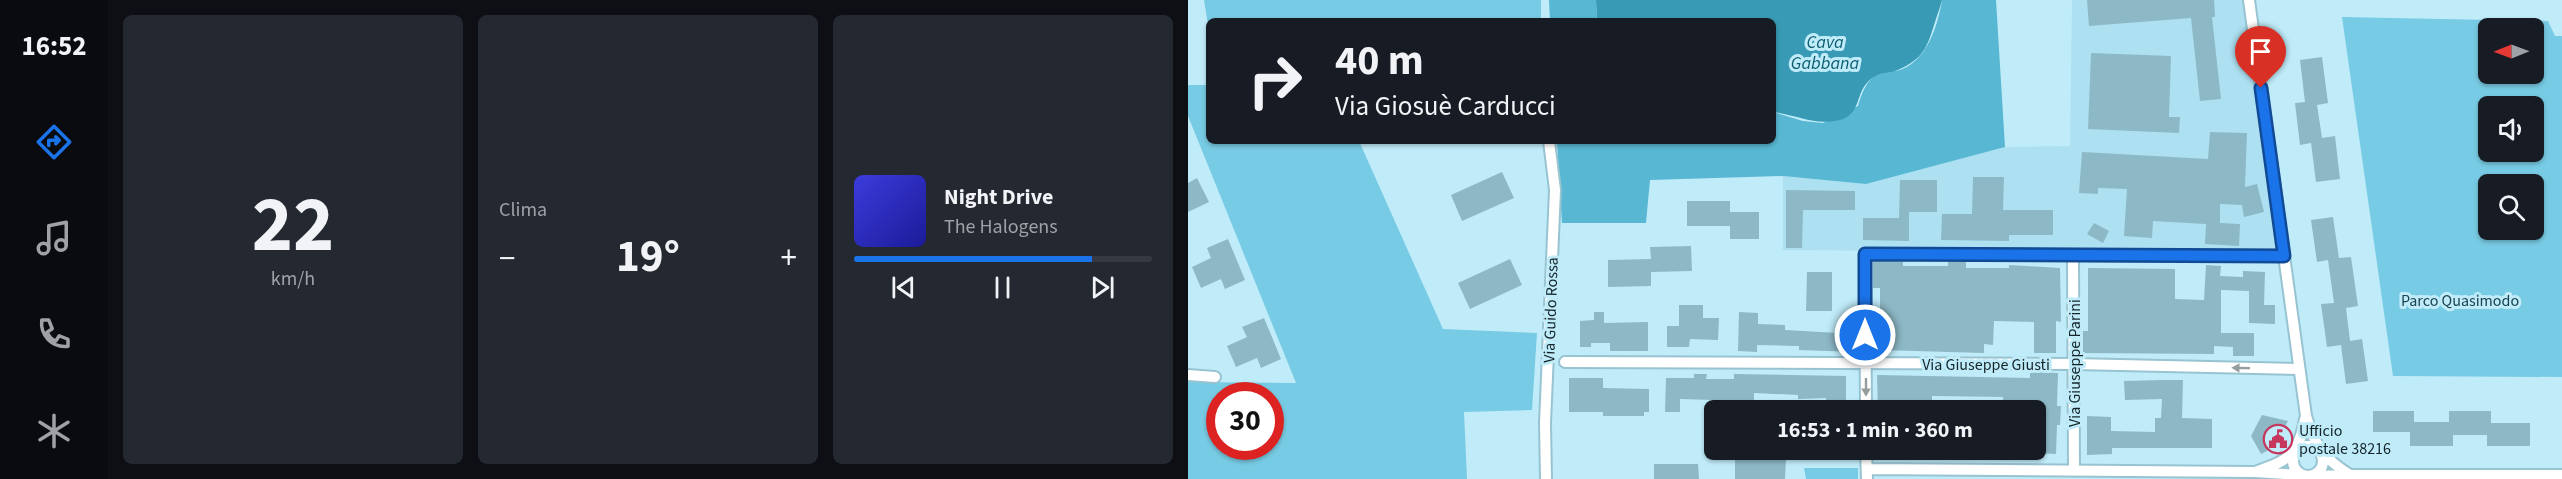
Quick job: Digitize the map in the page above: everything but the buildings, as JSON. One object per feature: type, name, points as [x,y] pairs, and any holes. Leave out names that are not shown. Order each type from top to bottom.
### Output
[{"type":"street","points":[[2248,0],[2306,416],[2323,460],[2316,474],[2306,475],[2293,467],[2295,451],[2306,416]]},
{"type":"street","name":"Via Guido Rossa","points":[[1546,479],[1545,423],[1555,190],[1549,144]]},
{"type":"street","points":[[1866,400],[1865,254],[2284,256]]},
{"type":"street","name":"Via Giuseppe Parini","points":[[2073,255],[2074,471]]},
{"type":"street","name":"Via Giuseppe Giusti","points":[[1565,362],[2074,364],[2299,369]]},
{"type":"street","points":[[1188,375],[1215,376]]},
{"type":"street","points":[[2255,472],[2283,461],[2305,446],[2319,450],[2335,465],[2350,474]]},
{"type":"street","points":[[1867,474],[2074,471],[2255,472],[2306,475],[2562,475]]},
{"type":"shaded area","points":[[1549,0],[1596,0],[1597,18],[1550,18]]},
{"type":"shaded area","points":[[1942,0],[1996,0],[2005,147],[1866,184],[1783,176],[1650,180],[1646,223],[1562,223],[1557,144],[1776,144],[1776,113],[1803,121],[1823,123],[1858,106],[1872,78],[1883,71],[1900,70],[1917,59],[1930,41]]},
{"type":"shaded area","points":[[2072,0],[2245,0],[2281,254],[1783,250],[1783,176],[1866,184],[2005,147],[2070,146]]},
{"type":"green space","points":[[1204,0],[1541,0],[1541,18],[1207,18]]},
{"type":"green space","name":"Parco Quasimodo","points":[[2342,17],[2478,20],[2478,84],[2544,84],[2544,21],[2548,21],[2555,36],[2562,36],[2562,377],[2393,376]]},
{"type":"green space","points":[[1188,85],[1206,85],[1206,144],[1360,144],[1443,329],[1537,333],[1532,410],[1464,412],[1467,479],[1188,479],[1188,382],[1206,382],[1206,460],[1284,460],[1284,383],[1296,383],[1188,116]]},
{"type":"green space","points":[[1804,468],[1858,468],[1858,479],[1806,479]]},
{"type":"water","name":"Cava Gabbana","points":[[1596,0],[1942,0],[1930,37],[1921,54],[1902,68],[1871,79],[1863,89],[1851,114],[1831,122],[1776,112],[1776,18],[1597,18]]},
{"type":"place","name":"Ufficio postale 38216","points":[[2278,439]]},
{"type":"route","points":[[1865,335],[1865,254],[2284,256],[2261,88]]}]
